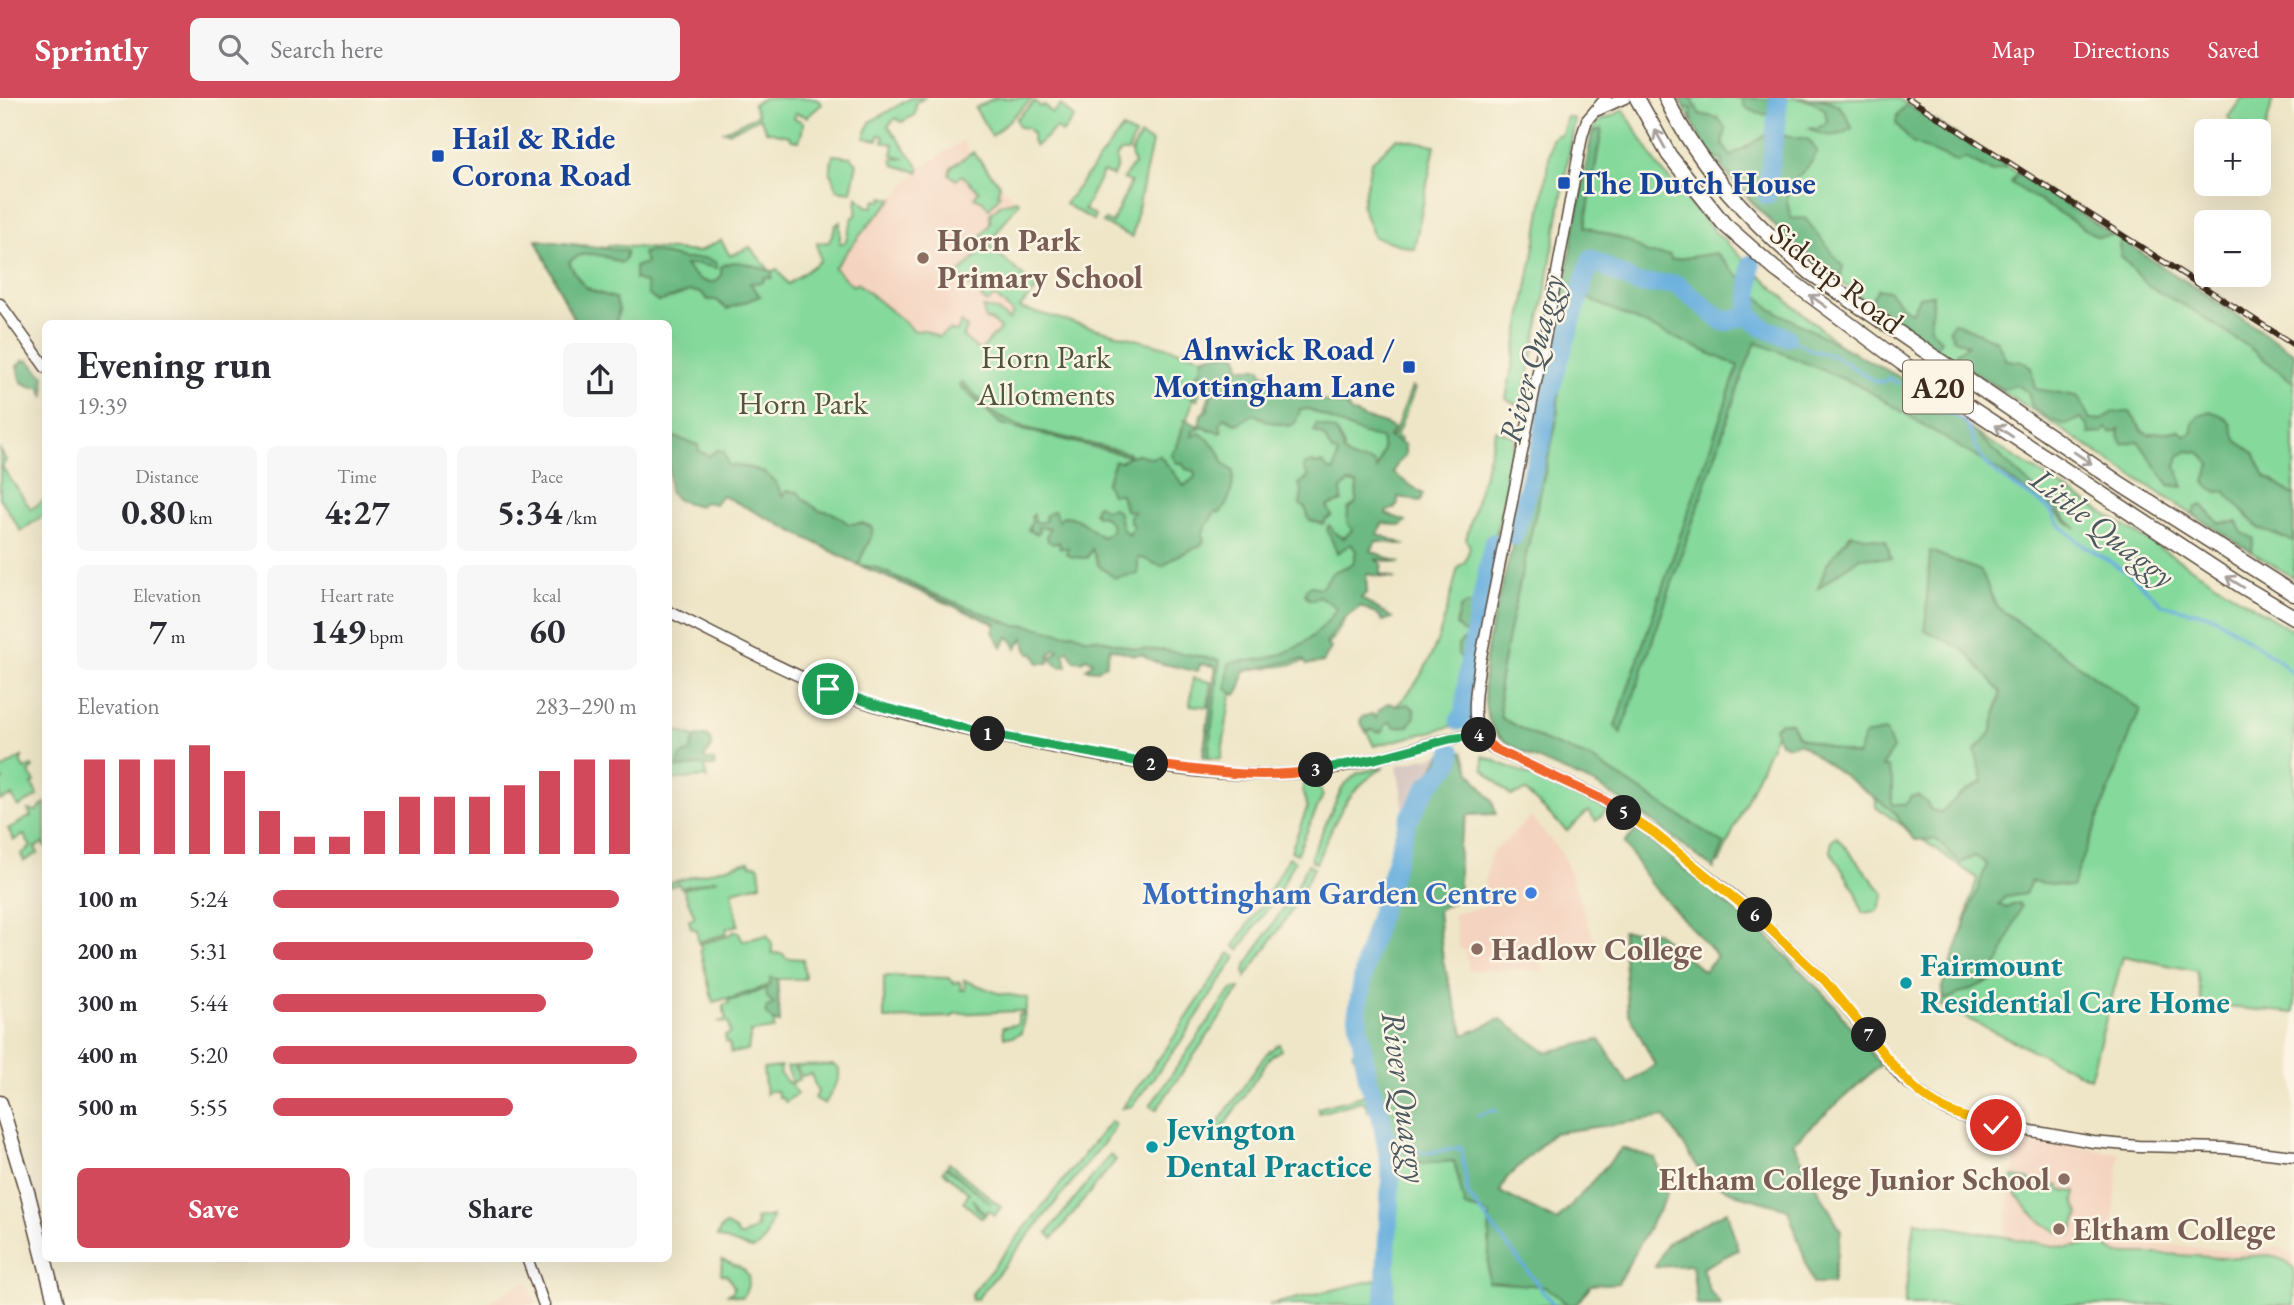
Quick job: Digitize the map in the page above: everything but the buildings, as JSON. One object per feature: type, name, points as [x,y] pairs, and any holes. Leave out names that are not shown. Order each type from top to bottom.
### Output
[{"type":"main road","name":"Sidcup Road","points":[[1637,98],[1668,155],[1724,224],[1775,269],[1902,363],[2228,578],[2294,617]]},
{"type":"main road","name":"Sidcup Road","points":[[1666,98],[1690,144],[1720,185],[1746,214],[1811,273],[2122,485],[2294,594]]},
{"type":"main road","points":[[0,1103],[42,1250]]},
{"type":"main road","points":[[45,1262],[56,1305]]},
{"type":"street","points":[[1606,98],[1587,120],[1582,136],[1480,662],[1475,705],[1479,735],[1486,744],[1602,799],[1644,826],[1737,899],[1825,981],[1903,1079],[1950,1112],[1971,1120],[2093,1142],[2138,1146],[2223,1147],[2294,1156]]},
{"type":"street","points":[[1594,112],[1625,98]]},
{"type":"street","points":[[0,304],[42,362]]},
{"type":"street","points":[[672,613],[828,689],[886,708],[1000,737],[1131,761],[1223,772],[1301,773],[1375,759],[1450,739],[1479,735]]},
{"type":"street","points":[[528,1262],[544,1305]]},
{"type":"shaded area","name":"Horn Park Primary School","points":[[964,140],[969,154],[973,152],[1000,185],[1019,202],[989,244],[1037,289],[955,381],[834,268],[870,223],[921,168]]},
{"type":"shaded area","points":[[1442,754],[1413,802],[1405,817],[1397,765]]},
{"type":"shaded area","name":"Mottingham Garden Centre","points":[[1531,817],[1563,855],[1599,952],[1493,950],[1541,954],[1542,970],[1469,970],[1465,950],[1459,949],[1453,914],[1484,907],[1485,879],[1491,854]]},
{"type":"shaded area","name":"Eltham College","points":[[2018,1139],[2119,1153],[2112,1240],[2235,1251],[2281,1247],[2294,1258],[2294,1305],[1904,1305],[1915,1221],[2004,1237]]},
{"type":"shaded area","points":[[528,1281],[536,1305],[484,1305],[517,1286]]},
{"type":"green space","points":[[764,98],[816,98],[822,104],[807,117],[796,113],[794,118],[803,122],[799,141],[766,131],[760,118],[729,132],[724,131],[758,115],[753,104]]},
{"type":"green space","points":[[911,98],[924,98],[916,103],[915,115],[901,122],[896,118],[888,126],[920,168],[918,172],[894,165],[892,159],[905,158],[892,155],[894,144],[883,142],[884,136],[879,135],[878,140],[864,138],[870,122]]},
{"type":"green space","points":[[994,98],[1033,98],[992,136],[975,108]]},
{"type":"green space","points":[[1679,98],[1897,98],[2080,212],[2294,353],[2294,578],[1867,302],[1789,239],[1753,204],[1720,166]]},
{"type":"green space","points":[[1679,98],[1692,98],[1699,114],[1718,118],[1726,129],[1722,144],[1731,156],[1767,134],[1808,139],[1817,151],[1806,169],[1789,187],[1788,205],[1792,219],[1805,218],[1843,267],[1839,280],[1785,237],[1722,168],[1723,159],[1715,158],[1702,141],[1693,123],[1692,109],[1684,107]]},
{"type":"green space","points":[[1741,98],[1788,98],[1786,104],[1765,115],[1745,107]]},
{"type":"green space","points":[[1796,98],[1816,98],[1838,105],[1852,128],[1836,135],[1813,131],[1808,128],[1817,129],[1827,122],[1825,110],[1812,101]]},
{"type":"green space","points":[[2242,98],[2273,98],[2268,119],[2228,117]]},
{"type":"green space","points":[[1035,101],[1052,113],[1061,105],[1074,118],[1062,133],[1056,128],[1036,146],[1032,141],[1033,132],[1030,132],[1029,128],[1019,127],[1016,119]]},
{"type":"green space","points":[[1907,104],[2007,167],[1992,172],[1965,158],[1958,162],[1912,143],[1896,123],[1897,116]]},
{"type":"green space","points":[[1624,110],[1657,165],[1716,233],[1788,301],[1854,357],[2294,632],[2294,1013],[2202,1005],[2197,971],[2123,956],[2090,1078],[1941,1006],[1977,878],[1876,807],[1875,782],[1780,725],[1719,863],[1495,720],[1506,590],[1594,127],[1600,121]]},
{"type":"green space","points":[[1567,117],[1575,119],[1545,295],[1524,398],[1521,404],[1516,404],[1506,399],[1552,139],[1562,134]]},
{"type":"green space","points":[[1122,129],[1135,135],[1128,152],[1121,152],[1116,157],[1117,166],[1113,176],[1103,172],[1084,210],[1095,215],[1093,220],[1065,204]]},
{"type":"green space","points":[[1602,129],[1585,227],[1626,240],[1649,254],[1670,255],[1671,260],[1716,253],[1771,309],[1915,385],[1951,410],[2077,529],[2000,472],[1862,387],[1756,342],[1621,734],[1615,726],[1738,366],[1578,294],[1560,375],[1557,420],[1499,684],[1501,718],[1545,741],[1590,758],[1724,844],[1714,869],[1613,795],[1508,743],[1495,731],[1489,719],[1484,693],[1490,633],[1513,542],[1592,132]]},
{"type":"green space","points":[[1140,136],[1152,142],[1132,237],[1103,223],[1105,220],[1112,223],[1131,182],[1123,179],[1134,164],[1131,153]]},
{"type":"green space","points":[[1397,138],[1435,145],[1414,249],[1374,237],[1362,207],[1371,162]]},
{"type":"green space","points":[[973,152],[1000,185],[1000,195],[989,209],[983,201],[974,197],[979,191],[962,175],[956,180],[949,174],[951,167]]},
{"type":"green space","points":[[833,155],[851,157],[857,163],[851,192],[837,190],[830,172]]},
{"type":"green space","points":[[2017,173],[2114,235],[2098,237],[2011,183]]},
{"type":"green space","name":"Horn Park","points":[[857,197],[867,206],[873,207],[875,200],[882,201],[883,197],[893,199],[834,268],[853,286],[857,283],[915,331],[924,330],[938,337],[949,330],[957,332],[961,322],[967,328],[963,337],[980,351],[1000,329],[992,321],[985,319],[983,308],[996,310],[1009,320],[1013,313],[995,296],[987,303],[958,275],[988,244],[1037,289],[1019,308],[1207,358],[1186,422],[1200,426],[1219,363],[1393,436],[1412,387],[1415,389],[1396,437],[1401,439],[1358,584],[1339,630],[1319,654],[1302,662],[1267,668],[1235,668],[1221,759],[1203,757],[1216,666],[1179,662],[999,626],[859,565],[672,469],[672,320],[574,320],[536,240],[606,248],[608,245],[698,252],[721,240],[730,256],[750,247],[771,272],[777,269],[788,284],[820,261],[817,243],[829,242],[840,222],[840,243],[845,243],[853,217],[856,216]]},
{"type":"green space","points":[[1017,200],[1019,202],[989,243],[981,236],[990,224],[990,214],[1001,204]]},
{"type":"green space","points":[[536,240],[627,251],[624,261],[620,263],[601,255],[588,254],[569,262],[586,287],[615,298],[619,309],[617,320],[574,320]]},
{"type":"green space","points":[[2122,240],[2294,353],[2294,383],[2251,349],[2191,309],[2149,287],[2121,256],[2119,244]]},
{"type":"green space","points":[[650,251],[684,259],[707,258],[717,263],[717,268],[698,264],[685,265],[695,276],[707,282],[717,281],[721,275],[721,267],[732,262],[772,271],[772,278],[750,283],[760,296],[727,309],[716,300],[708,300],[702,293],[691,291],[659,302],[648,295],[646,283],[635,279],[635,267],[646,263],[643,253]]},
{"type":"green space","points":[[1878,289],[1889,291],[1905,309],[1912,312],[1919,297],[1933,295],[1930,328],[1941,340],[1936,348],[1869,303]]},
{"type":"green space","points":[[1954,322],[1997,341],[2006,360],[2025,362],[2031,367],[2035,389],[2077,396],[2089,419],[2102,420],[2113,412],[2130,412],[2143,432],[2150,435],[2178,430],[2186,436],[2192,432],[2192,423],[2199,415],[2210,411],[2221,415],[2230,423],[2237,441],[2254,453],[2265,477],[2294,495],[2294,541],[2259,529],[2225,491],[2217,492],[2209,487],[2205,482],[2210,465],[2201,453],[2188,451],[2179,456],[2176,466],[2183,487],[2169,485],[2138,441],[2122,444],[2118,436],[2119,429],[2112,433],[2106,428],[2103,433],[2089,434],[2088,426],[2081,418],[2066,425],[2051,420],[2032,407],[2028,392],[2017,385],[2002,389],[1978,376],[1957,357],[1956,353],[1968,345],[1953,338],[1949,329]]},
{"type":"green space","points":[[1230,352],[1238,356],[1240,368],[1261,368],[1262,374],[1269,375],[1271,379],[1313,389],[1319,400],[1347,406],[1351,413],[1394,429],[1389,437],[1405,445],[1405,456],[1393,473],[1423,494],[1421,501],[1398,497],[1394,509],[1386,514],[1406,521],[1401,526],[1383,523],[1377,534],[1406,545],[1376,541],[1371,551],[1400,563],[1375,559],[1382,564],[1380,574],[1396,579],[1366,574],[1367,592],[1361,598],[1392,618],[1383,621],[1380,616],[1361,606],[1341,621],[1326,644],[1331,648],[1323,662],[1307,665],[1303,659],[1244,671],[1241,687],[1235,695],[1226,689],[1229,663],[1258,660],[1285,653],[1314,635],[1337,608],[1319,596],[1314,600],[1309,599],[1305,594],[1307,588],[1321,588],[1333,572],[1353,564],[1356,551],[1351,544],[1337,553],[1327,529],[1329,525],[1337,535],[1344,538],[1352,530],[1347,523],[1348,509],[1356,503],[1357,484],[1348,483],[1341,489],[1342,501],[1327,506],[1332,516],[1323,524],[1309,520],[1306,509],[1300,504],[1302,492],[1299,484],[1309,477],[1303,468],[1305,464],[1322,463],[1334,471],[1338,454],[1332,451],[1324,436],[1314,431],[1316,424],[1335,430],[1344,447],[1343,451],[1351,459],[1369,461],[1374,463],[1377,469],[1383,450],[1381,438],[1355,430],[1309,409],[1300,410],[1295,423],[1289,426],[1267,421],[1254,414],[1237,424],[1224,417],[1220,425],[1222,432],[1219,433],[1203,426],[1193,431],[1192,436],[1200,433],[1211,442],[1218,450],[1223,463],[1233,471],[1229,499],[1220,513],[1215,512],[1202,533],[1204,541],[1200,546],[1173,558],[1164,566],[1138,558],[1138,574],[1115,578],[1099,566],[1092,549],[1087,558],[1072,557],[1066,553],[1068,548],[1060,548],[1059,542],[1053,544],[1048,541],[1050,528],[1038,527],[1039,532],[1036,534],[1028,530],[1034,514],[1035,521],[1040,523],[1054,511],[1059,521],[1063,516],[1075,518],[1102,537],[1112,531],[1111,523],[1102,515],[1097,516],[1094,513],[1099,505],[1105,510],[1113,508],[1119,513],[1122,529],[1129,535],[1134,526],[1130,522],[1130,515],[1134,512],[1125,510],[1121,494],[1111,494],[1106,484],[1115,461],[1120,462],[1129,456],[1001,424],[959,385],[962,382],[994,413],[1026,428],[1129,453],[1130,456],[1138,454],[1152,458],[1159,455],[1184,486],[1195,477],[1194,471],[1186,469],[1182,463],[1177,463],[1171,454],[1177,447],[1185,419],[1199,427],[1201,414],[1208,410],[1213,387],[1216,384],[1228,387],[1231,383],[1224,379],[1211,381],[1204,376],[1197,400],[1190,395],[1196,373],[1201,371],[1202,360],[1206,357]]},
{"type":"green space","points":[[24,360],[29,361],[42,374],[42,391],[40,387],[21,382],[17,366]]},
{"type":"green space","points":[[1496,430],[1515,437],[1471,663],[1465,723],[1374,746],[1365,728],[1392,709],[1409,692],[1430,659],[1437,641],[1458,567],[1465,562],[1470,547],[1466,539]]},
{"type":"green space","points":[[672,435],[698,445],[699,451],[709,456],[717,450],[724,451],[728,465],[761,471],[773,480],[782,496],[786,491],[798,492],[820,511],[832,513],[849,524],[862,523],[872,527],[872,532],[859,565],[722,495],[715,504],[705,502],[699,506],[678,500],[672,495]]},
{"type":"green space","points":[[0,450],[6,460],[2,467],[31,509],[42,502],[42,516],[21,531],[0,498]]},
{"type":"green space","points":[[2202,505],[2219,523],[2237,522],[2242,533],[2253,538],[2252,552],[2193,515],[2195,508]]},
{"type":"green space","points":[[1851,534],[1886,541],[1891,559],[1860,557],[1818,588],[1828,562]]},
{"type":"green space","points":[[1930,551],[1981,571],[1996,606],[2140,709],[2072,887],[2031,881],[2025,894],[2005,897],[1999,905],[2006,908],[2018,903],[2021,906],[1992,980],[1945,1000],[1942,987],[1987,864],[1975,856],[1961,863],[1935,839],[1914,840],[1894,812],[1799,743],[1789,746],[1780,743],[1774,728],[1781,722],[1791,723],[1798,737],[1857,756],[1865,735],[1886,731],[1893,749],[1882,767],[1888,767],[1892,779],[1892,804],[1905,805],[1911,797],[1917,795],[1931,810],[1941,812],[1960,795],[1983,781],[1975,750],[1991,733],[2001,692],[1964,650],[1925,630]]},
{"type":"green space","points":[[859,565],[875,567],[934,594],[1016,626],[1026,625],[1064,634],[1073,633],[1136,649],[1163,650],[1220,660],[1208,758],[1203,757],[1216,666],[1200,664],[1198,671],[1190,670],[1155,662],[1142,654],[1134,655],[1110,648],[1106,664],[1098,670],[1086,669],[1093,662],[1086,658],[1082,661],[1074,660],[1068,650],[1064,652],[1067,666],[1059,666],[1051,658],[1059,650],[1055,649],[1050,654],[1049,663],[1038,663],[1034,653],[1029,654],[1023,638],[1016,649],[1008,637],[1002,647],[993,632],[996,623]]},
{"type":"green space","points":[[1471,604],[1480,616],[1471,663],[1465,723],[1458,724],[1455,719],[1459,713],[1456,709],[1460,705],[1458,693],[1463,688],[1463,681],[1459,676],[1467,666],[1458,654],[1458,645],[1470,634],[1462,632],[1456,625],[1460,608]]},
{"type":"green space","points":[[1193,678],[1211,682],[1208,707],[1190,705]]},
{"type":"green space","points":[[1388,703],[1398,706],[1408,704],[1414,709],[1415,716],[1409,726],[1395,727],[1390,722],[1383,731],[1377,732],[1373,729],[1366,732],[1360,721],[1362,717],[1372,714],[1376,718],[1377,712]]},
{"type":"green space","points":[[672,729],[700,739],[707,780],[706,777],[672,780]]},
{"type":"green space","points":[[707,736],[712,742],[712,747],[704,757],[714,761],[715,767],[677,767],[681,756],[690,752],[694,739]]},
{"type":"green space","points":[[1463,752],[1470,772],[1492,801],[1496,814],[1468,815],[1459,844],[1459,898],[1438,910],[1443,961],[1464,1035],[1500,1019],[1546,1052],[1600,1040],[1628,1084],[1655,1065],[1628,1012],[1622,931],[1656,932],[1704,971],[1717,956],[1650,883],[1624,843],[1637,830],[1770,939],[1834,1005],[1880,1065],[1793,1143],[1841,1231],[1832,1284],[1813,1284],[1788,1209],[1742,1196],[1707,1181],[1665,1117],[1553,1133],[1506,1179],[1500,1192],[1557,1221],[1622,1148],[1655,1158],[1667,1195],[1618,1283],[1591,1285],[1576,1305],[1568,1305],[1545,1286],[1488,1282],[1490,1214],[1465,1207],[1454,1161],[1391,1165],[1370,1094],[1357,1014],[1366,959],[1405,820],[1422,787],[1421,780],[1429,774],[1442,754]]},
{"type":"green space","points":[[23,756],[20,761],[24,769],[33,768],[29,773],[35,782],[32,784],[38,796],[18,807],[12,796],[0,800],[0,782],[3,780],[0,778],[0,770]]},
{"type":"green space","points":[[1483,756],[1607,810],[1596,821],[1588,811],[1567,831],[1525,791],[1511,796],[1483,769]]},
{"type":"green space","points":[[1384,767],[1358,787],[1349,798],[1316,863],[1312,861],[1311,856],[1343,786],[1358,773]]},
{"type":"green space","points":[[1303,784],[1318,785],[1323,795],[1297,854],[1291,851],[1307,808]]},
{"type":"green space","points":[[42,806],[42,844],[35,847],[38,853],[24,861],[21,854],[31,847],[24,835],[14,840],[8,829],[31,816],[28,810],[36,811]]},
{"type":"green space","points":[[1836,836],[1884,894],[1878,911],[1862,913],[1856,892],[1831,852],[1831,841]]},
{"type":"green space","points":[[1289,857],[1295,861],[1278,893],[1239,950],[1234,946]]},
{"type":"green space","points":[[749,861],[751,865],[756,864],[759,867],[761,884],[732,891],[738,925],[727,928],[726,934],[698,942],[697,930],[691,928],[689,920],[694,918],[694,915],[683,889],[718,879],[681,888],[679,884],[672,886],[672,882]]},
{"type":"green space","points":[[1308,864],[1314,868],[1288,916],[1246,977],[1247,964],[1292,895]]},
{"type":"green space","points":[[738,932],[743,941],[767,935],[772,944],[772,953],[783,954],[786,958],[803,959],[805,979],[777,979],[779,1010],[773,1012],[774,1029],[751,1032],[748,1050],[731,1053],[725,1036],[730,1033],[729,1023],[718,1022],[726,1020],[723,1005],[729,1003],[728,998],[713,1002],[700,950],[703,949],[699,944],[728,936]]},
{"type":"green space","points":[[1230,953],[1236,957],[1179,1044],[1132,1106],[1122,1108],[1166,1049]]},
{"type":"green space","points":[[884,976],[949,978],[954,983],[960,982],[961,990],[965,990],[964,980],[998,993],[1028,998],[1021,1033],[1004,1037],[1003,1027],[1018,1024],[1018,1015],[1023,1012],[1018,1011],[884,1019]]},
{"type":"green space","points":[[770,978],[777,979],[780,1023],[774,1022],[765,1013],[767,1007],[774,1004],[767,997],[766,989],[739,999],[729,999],[770,985]]},
{"type":"green space","points":[[1233,989],[1240,989],[1156,1110],[1150,1106],[1224,999]]},
{"type":"green space","points":[[1279,1044],[1281,1050],[1271,1056],[1217,1136],[1213,1130],[1267,1053]]},
{"type":"green space","points":[[1362,1048],[1374,1109],[1368,1111],[1362,1101],[1319,1113],[1318,1108],[1363,1096],[1364,1085],[1353,1052]]},
{"type":"green space","points":[[833,1065],[839,1069],[839,1078],[825,1104],[814,1098],[818,1093],[811,1074],[801,1076],[796,1066]]},
{"type":"green space","points":[[794,1066],[799,1079],[791,1084],[797,1094],[785,1102],[779,1098],[777,1091],[766,1094],[763,1069],[781,1067],[780,1073],[788,1083],[792,1081],[787,1067]]},
{"type":"green space","points":[[1111,1121],[1115,1125],[1111,1134],[977,1299],[972,1300],[971,1295]]},
{"type":"green space","points":[[1110,1155],[1116,1160],[1053,1238],[1047,1233]]},
{"type":"green space","points":[[1390,1160],[1418,1164],[1454,1161],[1465,1207],[1490,1214],[1488,1281],[1545,1286],[1568,1305],[1269,1305],[1375,1280],[1381,1275],[1392,1179]]},
{"type":"green space","points":[[949,1163],[1001,1207],[995,1215],[989,1210],[985,1214],[972,1199],[985,1215],[982,1218],[963,1202],[969,1193],[943,1171],[946,1167],[991,1204],[947,1166]]},
{"type":"green space","points":[[2013,1177],[2030,1180],[2032,1185],[2038,1186],[2040,1183],[2060,1186],[2060,1190],[2076,1192],[2074,1201],[2079,1214],[2071,1235],[2045,1224],[2022,1203],[2012,1186]]},
{"type":"green space","points":[[1727,1211],[1738,1250],[1702,1268],[1710,1291],[1721,1305],[1697,1305],[1692,1265],[1655,1267],[1667,1243]]},
{"type":"green space","points":[[772,1216],[766,1237],[756,1248],[751,1249],[717,1237],[721,1228],[726,1225],[739,1236],[743,1236],[756,1229],[755,1226],[758,1225],[755,1219]]},
{"type":"green space","name":"Eltham College","points":[[1915,1221],[2067,1248],[2104,1245],[2118,1254],[2223,1258],[2270,1255],[2294,1268],[2294,1305],[1904,1305]]},
{"type":"green space","points":[[722,1260],[746,1272],[749,1282],[743,1297],[728,1294],[733,1292],[734,1287],[727,1275],[721,1274]]},
{"type":"waterway","name":"River Quaggy","points":[[1767,195],[1779,98]]},
{"type":"waterway","name":"River Quaggy","points":[[1514,536],[1543,437],[1548,397],[1591,259],[1637,284],[1676,284],[1724,322],[1749,315]]},
{"type":"waterway","name":"River Quaggy","points":[[1749,315],[1751,264]]},
{"type":"waterway","points":[[1749,315],[1764,328],[1786,337]]},
{"type":"waterway","points":[[1786,337],[1814,351],[1835,356],[1875,381],[1883,382],[1888,378],[1898,383]]},
{"type":"waterway","name":"Little Quaggy","points":[[1908,389],[1923,393],[1943,411],[1965,421],[1981,458],[1999,476],[2050,509],[2057,522],[2080,543],[2130,574],[2163,605],[2213,616],[2281,662],[2294,675]]},
{"type":"waterway","name":"River Quaggy","points":[[1459,721],[1464,714],[1469,663],[1493,543]]},
{"type":"waterway","name":"River Quaggy","points":[[1384,1305],[1391,1171],[1381,1116],[1368,1081],[1357,1014],[1366,959],[1408,821],[1427,787],[1450,764],[1452,752]]},
{"type":"waterway","points":[[1478,1116],[1496,1111]]},
{"type":"waterway","points":[[1387,1144],[1424,1152],[1440,1152],[1461,1147],[1468,1195],[1554,1305]]},
{"type":"railway","points":[[1908,98],[2294,345]]},
{"type":"place","name":"Hail & Ride Corona Road","points":[[438,156]]},
{"type":"place","name":"The Dutch House","points":[[1564,183]]},
{"type":"place","name":"Horn Park Primary School","points":[[923,258]]},
{"type":"place","name":"Alnwick Road / Mottingham Lane","points":[[1409,367]]},
{"type":"place","name":"Mottingham Garden Centre","points":[[1531,893]]},
{"type":"place","name":"Hadlow College","points":[[1477,949]]},
{"type":"place","name":"Fairmount Residential Care Home","points":[[1906,983]]},
{"type":"place","name":"Jevington Dental Practice","points":[[1152,1147]]},
{"type":"place","name":"Eltham College Junior School","points":[[2064,1179]]},
{"type":"place","name":"Eltham College","points":[[2059,1229]]},
{"type":"route","points":[[828,689],[921,718],[1000,737],[1131,761],[1223,772],[1301,773],[1375,759],[1450,739],[1479,735],[1486,744],[1602,799],[1654,833],[1737,899],[1825,981],[1904,1080],[1950,1112],[1996,1125]]},
{"type":"park label","name":"Horn Park Allotments","points":[[1046,376]]}]
